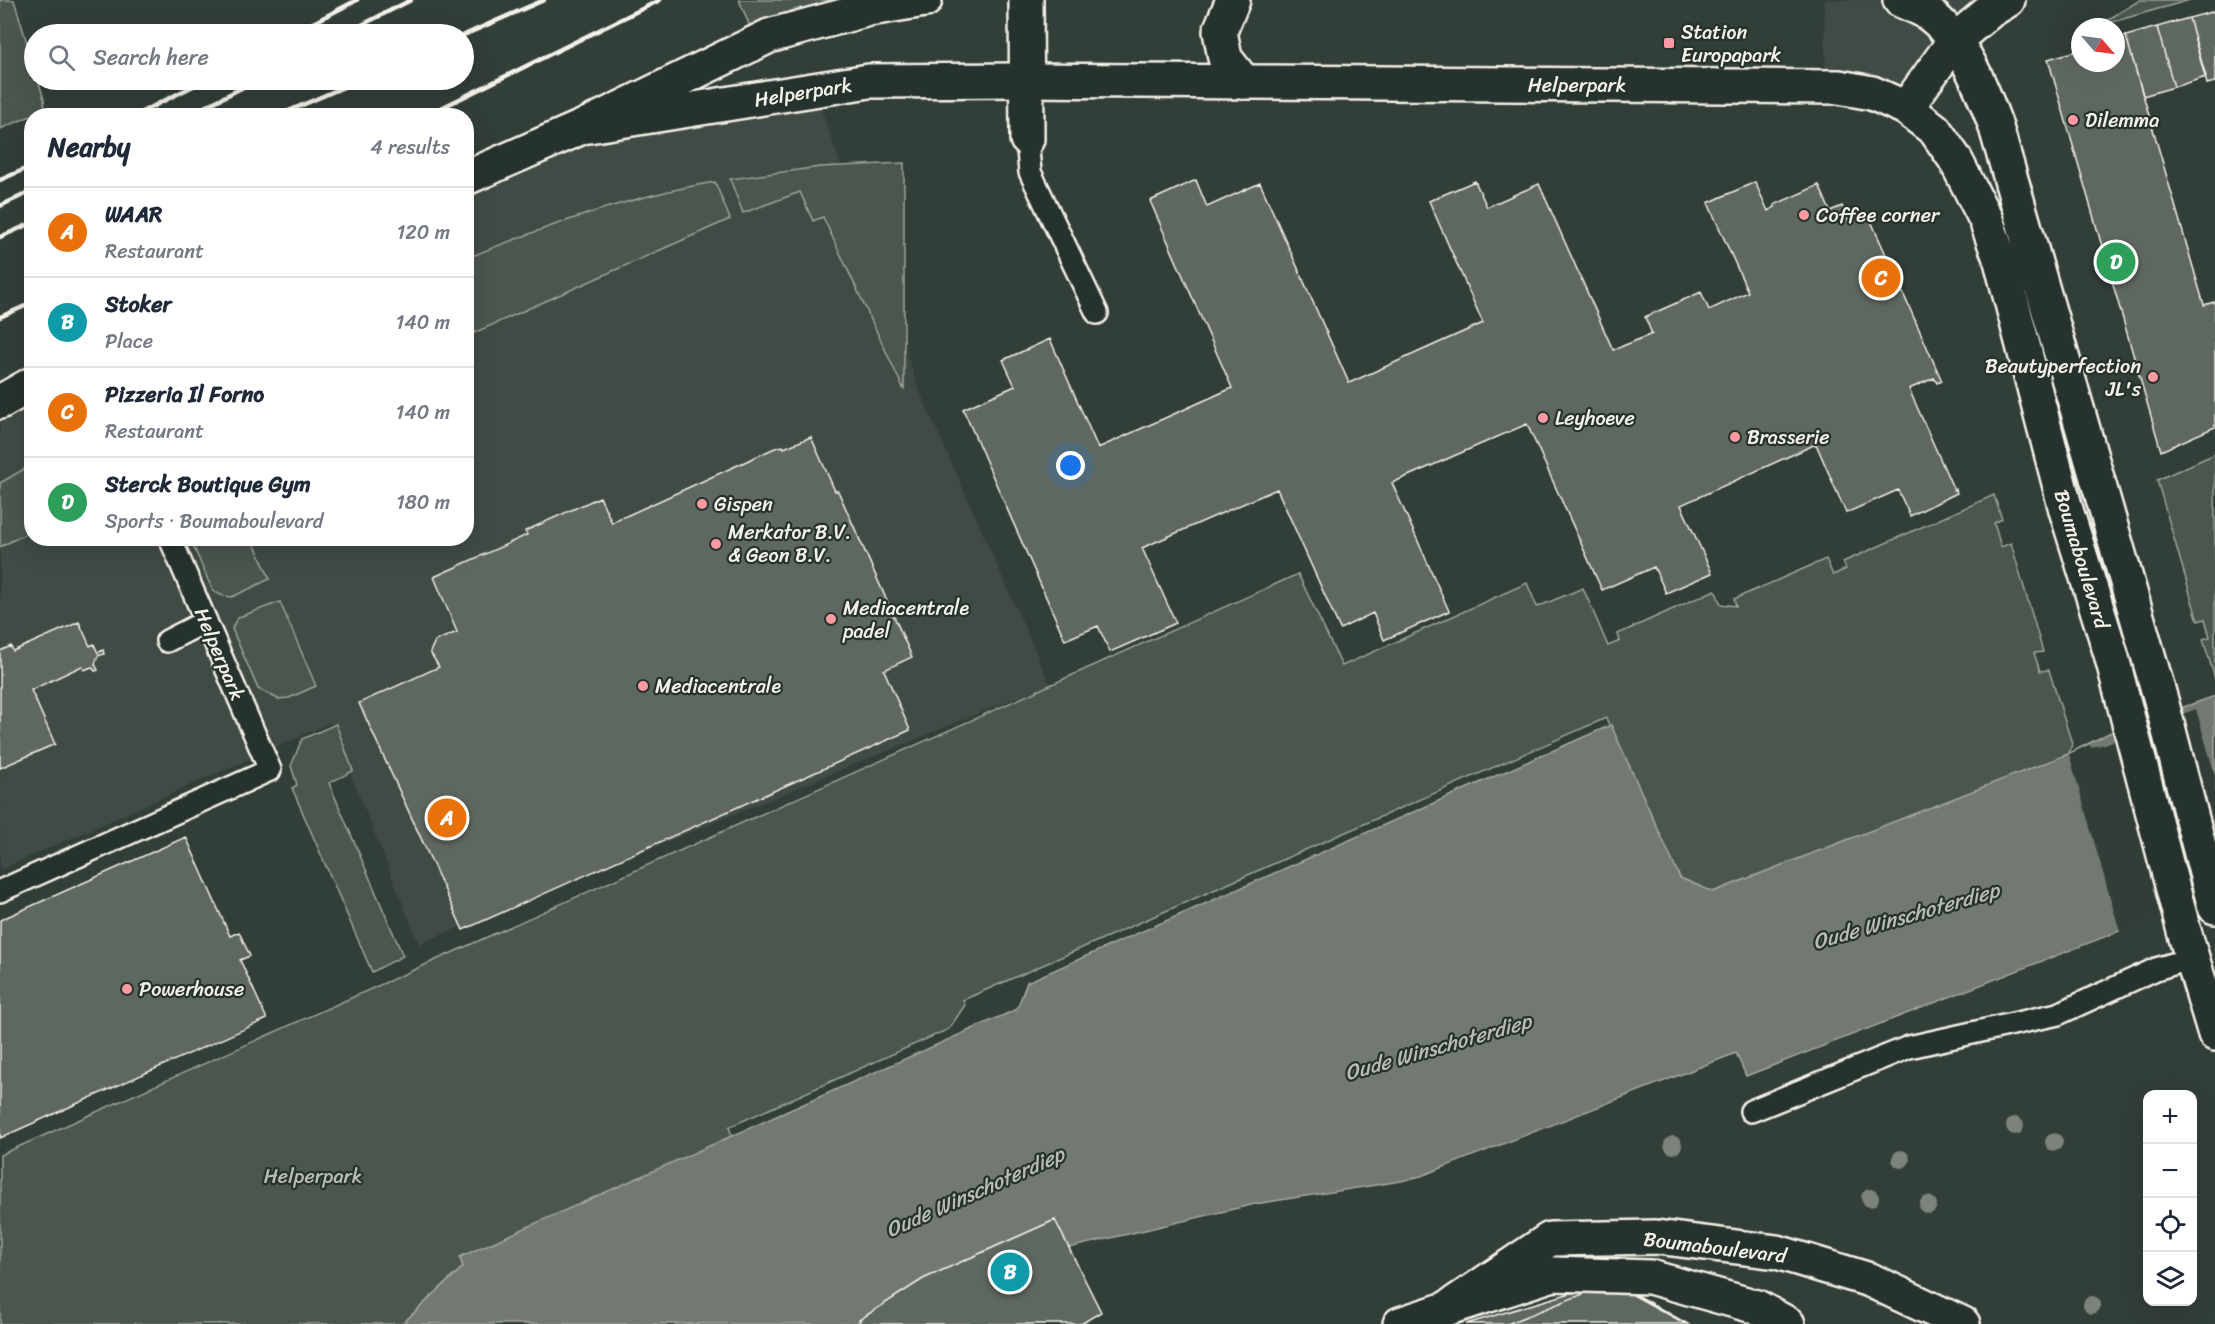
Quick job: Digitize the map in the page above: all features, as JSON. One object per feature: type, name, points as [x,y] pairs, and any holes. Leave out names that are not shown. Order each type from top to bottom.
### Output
[{"type":"main road","name":"Helperpark","points":[[474,174],[582,127],[769,36],[869,9],[925,0]]},
{"type":"main road","points":[[1026,0],[1027,139]]},
{"type":"main road","points":[[1233,0],[1220,32],[1225,58],[1244,82]]},
{"type":"main road","points":[[1900,0],[1926,12],[1955,40]]},
{"type":"main road","points":[[1906,108],[1955,40],[1990,11],[2008,0]]},
{"type":"main road","name":"Boumaboulevard","points":[[1955,40],[1982,90],[1995,124],[2161,700],[2215,907]]},
{"type":"main road","name":"Helperpark","points":[[582,127],[869,81],[1026,80],[1839,87],[1872,93],[1906,108]]},
{"type":"main road","name":"Boumaboulevard","points":[[1906,108],[1935,130],[1955,159],[1986,220],[2001,261],[2066,510],[2111,654],[2215,1034]]},
{"type":"main road","points":[[0,402],[24,388]]},
{"type":"main road","name":"Boumaboulevard","points":[[1440,1313],[1550,1239],[1656,1237],[1778,1252],[1870,1280],[1963,1324]]},
{"type":"main road","name":"Boumaboulevard","points":[[1400,1324],[1553,1275],[1650,1277],[1757,1307],[1788,1324]]},
{"type":"lane","points":[[1027,139],[1030,172],[1097,313]]},
{"type":"lane","name":"Helperpark","points":[[0,891],[270,770],[173,546]]},
{"type":"lane","points":[[167,641],[206,621]]},
{"type":"lane","points":[[1751,1111],[1909,1047],[2058,1014],[2156,969],[2189,945]]},
{"type":"shaded area","points":[[1824,0],[2021,0],[1920,114],[1826,90]]},
{"type":"shaded area","points":[[816,95],[919,390],[1050,684],[419,944],[330,723],[0,870],[0,407],[24,394],[24,546],[474,546],[474,186],[595,134]]},
{"type":"green space","points":[[0,0],[14,0],[24,33],[24,90],[41,90],[45,108],[24,108],[24,119],[0,129]]},
{"type":"green space","points":[[739,0],[854,0],[751,29]]},
{"type":"green space","points":[[2140,0],[2190,0],[2125,18],[2111,18]]},
{"type":"green space","points":[[904,163],[904,390],[823,217],[813,221],[800,192],[743,213],[730,179],[820,167]]},
{"type":"green space","points":[[715,182],[730,219],[474,333],[474,255],[589,213],[683,188]]},
{"type":"green space","points":[[2215,454],[2215,679],[2203,639],[2210,637],[2205,619],[2198,621],[2157,480]]},
{"type":"green space","points":[[24,469],[24,535],[0,547],[0,483]]},
{"type":"green space","name":"Helperpark","points":[[1994,495],[2002,519],[1994,523],[2001,547],[2011,543],[2043,652],[2034,653],[2040,671],[2049,670],[2072,744],[2069,754],[1713,892],[1680,878],[1675,867],[1668,864],[1606,718],[963,1000],[965,1005],[949,1029],[729,1127],[732,1136],[460,1258],[463,1267],[402,1324],[0,1324],[0,1155],[1298,574],[1342,666],[1527,583],[1537,607],[1583,588],[1608,646],[1620,641],[1618,634],[1715,590],[1721,604],[1736,606],[1734,599],[1826,559],[1833,575],[1846,569],[1843,562]]},
{"type":"green space","points":[[193,546],[255,546],[270,579],[232,597],[213,591]]},
{"type":"green space","points":[[280,602],[316,686],[289,698],[278,699],[258,689],[232,629],[239,617]]},
{"type":"green space","points":[[336,724],[353,771],[329,783],[403,956],[372,972],[292,788],[297,785],[291,766],[302,739]]},
{"type":"water","name":"Oude Winschoterdiep","points":[[2215,696],[2215,894],[1746,1076],[1736,1053],[1421,1176],[1401,1181],[1255,1204],[1069,1248],[1054,1220],[923,1279],[855,1324],[402,1324],[463,1267],[460,1257],[1017,1009],[1027,982],[1611,725],[1680,878],[1713,892],[2068,754],[2109,733]]},
{"type":"pier","points":[[2196,709],[2215,775],[2215,896],[2120,932],[2069,754],[2089,745],[2091,747],[2105,744]]},
{"type":"building","points":[[2215,11],[2215,82],[2207,84],[2189,18]]},
{"type":"building","points":[[2189,18],[2206,77],[2174,87],[2157,27]]},
{"type":"building","points":[[2157,27],[2174,87],[2143,96],[2126,36]]},
{"type":"building","points":[[2125,36],[2204,305],[2214,302],[2215,304],[2215,427],[2161,451],[2048,59],[2071,53],[2071,72],[2125,72]]},
{"type":"building","name":"Leyhoeve","points":[[1196,180],[1207,207],[1260,183],[1349,383],[1483,323],[1429,201],[1475,181],[1487,207],[1539,184],[1613,350],[1652,334],[1645,317],[1701,292],[1709,310],[1748,292],[1708,203],[1755,182],[1768,211],[1775,207],[1774,205],[1819,185],[1830,211],[1842,206],[1848,220],[1867,212],[1942,381],[1937,383],[1934,378],[1909,389],[1957,493],[1910,516],[1898,490],[1846,513],[1816,444],[1681,505],[1712,573],[1666,593],[1654,567],[1602,590],[1527,424],[1392,483],[1449,611],[1384,640],[1373,613],[1340,629],[1277,489],[1142,548],[1176,623],[1110,652],[1098,626],[1065,640],[963,409],[1015,386],[1003,360],[1050,339],[1098,448],[1232,388],[1150,201]]},
{"type":"building","name":"Mediacentrale","points":[[811,437],[835,491],[838,491],[912,657],[884,670],[910,730],[463,930],[359,703],[439,667],[430,652],[435,641],[457,632],[434,577],[527,535],[525,531],[600,497],[612,523],[775,448],[783,446],[784,448]]},
{"type":"building","points":[[79,622],[90,646],[94,644],[98,653],[103,650],[104,654],[98,656],[95,664],[98,670],[95,671],[92,667],[84,670],[82,666],[31,690],[55,744],[0,768],[0,651],[11,646],[13,651]]},
{"type":"building","name":"Powerhouse","points":[[186,837],[230,936],[239,932],[250,956],[240,960],[267,1019],[0,1138],[0,920]]},
{"type":"building","points":[[1055,1220],[1101,1312],[1081,1324],[861,1324],[859,1320],[923,1279]]},
{"type":"building","points":[[1611,1281],[1688,1324],[1466,1324]]},
{"type":"building","points":[[1611,1283],[1686,1324],[1507,1324]]},
{"type":"railway","points":[[311,24],[357,0]]},
{"type":"railway","points":[[364,24],[411,0]]},
{"type":"railway","points":[[474,31],[544,0]]},
{"type":"railway","points":[[441,108],[660,0]]},
{"type":"railway","points":[[150,108],[185,90]]},
{"type":"railway","points":[[203,108],[238,90]]},
{"type":"railway","points":[[295,108],[337,90]]},
{"type":"railway","points":[[0,180],[24,170]]},
{"type":"railway","points":[[0,206],[24,195]]},
{"type":"railway","points":[[0,237],[24,226]]},
{"type":"railway","points":[[0,317],[24,306]]},
{"type":"place","name":"Station Europapark","points":[[1669,43]]},
{"type":"place","name":"Dilemma","points":[[2073,120]]},
{"type":"place","name":"Coffee corner","points":[[1804,215]]},
{"type":"place","name":"Sterck Boutique Gym","points":[[2116,262]]},
{"type":"place","name":"Pizzeria Il Forno","points":[[1881,278]]},
{"type":"place","name":"Beautyperfection JL's","points":[[2153,377]]},
{"type":"place","name":"Leyhoeve","points":[[1543,418]]},
{"type":"place","name":"Brasserie","points":[[1735,437]]},
{"type":"place","name":"Gispen","points":[[702,504]]},
{"type":"place","name":"Merkator B.V. & Geon B.V.","points":[[716,544]]},
{"type":"place","name":"Mediacentrale padel","points":[[831,619]]},
{"type":"place","name":"Mediacentrale","points":[[643,686]]},
{"type":"place","name":"WAAR","points":[[447,818]]},
{"type":"place","name":"Powerhouse","points":[[127,989]]},
{"type":"place","name":"Stoker","points":[[1010,1272]]}]
